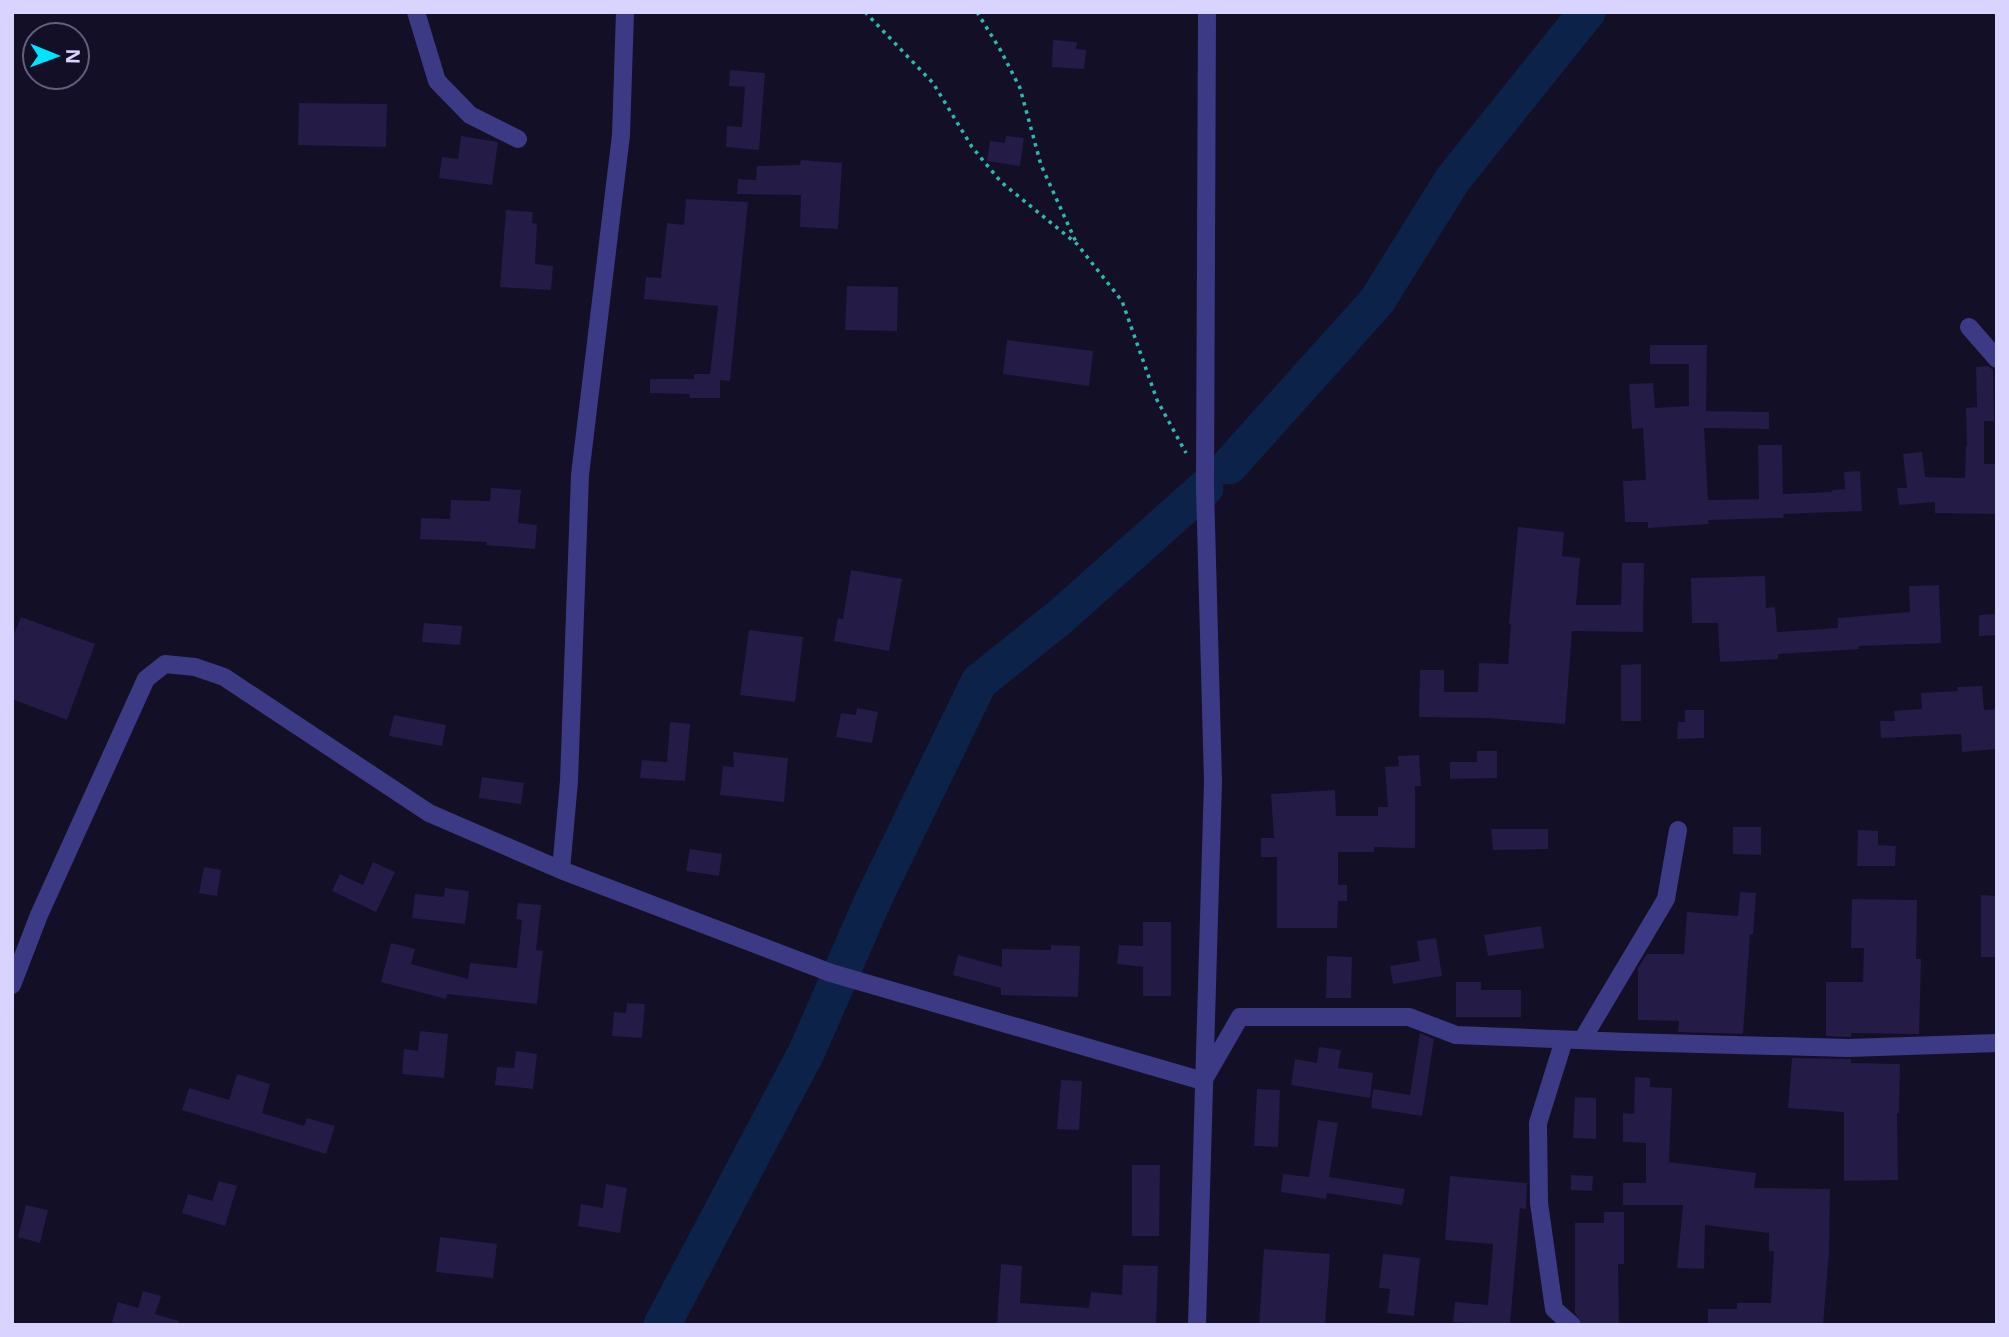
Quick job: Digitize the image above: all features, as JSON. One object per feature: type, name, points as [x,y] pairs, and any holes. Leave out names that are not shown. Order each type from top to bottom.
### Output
[{"type":"street","points":[[416,12],[438,80],[470,115],[518,139]]},
{"type":"street","points":[[561,870],[569,781],[580,475],[621,135],[625,12]]},
{"type":"street","points":[[1197,1325],[1213,781],[1205,488],[1207,12]]},
{"type":"street","points":[[1969,327],[1997,359]]},
{"type":"street","points":[[12,985],[39,915],[146,679],[165,664],[195,667],[224,677],[429,813],[561,870],[831,973],[1203,1081]]},
{"type":"street","points":[[1572,1325],[1555,1309],[1539,1203],[1538,1123],[1573,1040],[1666,898],[1678,830]]},
{"type":"street","points":[[1203,1081],[1240,1017],[1409,1017],[1455,1035],[1573,1040],[1848,1048],[1997,1043]]},
{"type":"path","points":[[865,12],[933,83],[972,147],[1001,182],[1077,244],[1122,301],[1157,400],[1205,488]]},
{"type":"path","points":[[977,12],[1020,88],[1041,165],[1077,244]]},
{"type":"building","points":[[1053,40],[1077,42],[1076,49],[1086,50],[1084,69],[1052,67]]},
{"type":"building","points":[[730,70],[765,73],[759,150],[726,147],[727,126],[742,127],[745,87],[729,86]]},
{"type":"building","points":[[299,103],[387,104],[386,147],[298,145]]},
{"type":"building","points":[[461,136],[498,142],[492,185],[439,178],[442,157],[458,159]]},
{"type":"building","points":[[1006,136],[1024,138],[1020,166],[987,161],[990,141],[1005,143]]},
{"type":"building","points":[[801,160],[842,163],[838,229],[800,227],[801,195],[737,194],[738,179],[756,180],[757,166],[800,165]]},
{"type":"building","points":[[686,199],[748,202],[730,381],[720,380],[720,398],[689,398],[690,394],[650,393],[650,379],[694,379],[694,374],[710,374],[718,306],[644,299],[646,277],[661,278],[667,223],[684,225]]},
{"type":"building","points":[[506,210],[533,212],[532,223],[537,224],[535,264],[553,266],[551,290],[500,287]]},
{"type":"building","points":[[847,286],[898,287],[897,331],[845,330]]},
{"type":"building","points":[[1007,340],[1093,351],[1089,386],[1003,374]]},
{"type":"building","points":[[1650,345],[1707,345],[1706,411],[1769,412],[1769,429],[1704,428],[1708,500],[1759,499],[1758,445],[1782,445],[1783,494],[1845,489],[1844,472],[1860,471],[1862,511],[1783,514],[1784,518],[1708,520],[1709,524],[1648,528],[1648,522],[1625,522],[1623,481],[1646,480],[1643,428],[1632,429],[1629,384],[1653,383],[1655,408],[1689,406],[1689,364],[1650,364]]},
{"type":"building","points":[[1988,366],[1993,370],[1994,421],[1984,421],[1984,464],[1997,464],[1997,514],[1935,513],[1935,502],[1899,505],[1897,488],[1907,488],[1903,454],[1922,452],[1925,477],[1965,478],[1966,408],[1977,407],[1976,367]]},
{"type":"building","points":[[491,488],[521,490],[518,523],[537,525],[535,549],[486,545],[487,542],[420,539],[421,518],[450,519],[451,500],[490,501]]},
{"type":"building","points":[[1518,527],[1564,532],[1562,556],[1580,558],[1576,605],[1621,605],[1622,563],[1644,563],[1643,632],[1572,631],[1565,724],[1489,718],[1419,717],[1420,670],[1444,670],[1444,692],[1478,692],[1479,663],[1508,664]]},
{"type":"building","points":[[851,570],[902,579],[889,651],[834,641],[838,618],[843,619]]},
{"type":"building","points":[[1765,576],[1766,608],[1775,607],[1777,632],[1838,628],[1838,618],[1910,612],[1909,586],[1939,585],[1941,643],[1859,646],[1859,649],[1778,654],[1778,659],[1720,662],[1718,623],[1692,623],[1691,578]]},
{"type":"building","points":[[1997,614],[1997,635],[1979,636],[1979,615]]},
{"type":"building","points":[[21,617],[95,644],[67,720],[12,699],[12,639]]},
{"type":"building","points":[[424,623],[462,626],[460,645],[422,642]]},
{"type":"building","points":[[749,630],[803,637],[795,702],[740,695]]},
{"type":"building","points":[[1641,664],[1641,721],[1621,721],[1621,665]]},
{"type":"building","points":[[1982,686],[1984,710],[1997,709],[1997,749],[1962,752],[1961,734],[1881,738],[1880,721],[1895,721],[1894,711],[1922,709],[1921,693],[1958,691],[1957,687]]},
{"type":"building","points":[[857,708],[878,712],[872,743],[836,737],[841,713],[856,715]]},
{"type":"building","points":[[1685,710],[1704,710],[1704,738],[1677,739],[1678,722],[1685,722]]},
{"type":"building","points":[[394,715],[446,725],[442,746],[389,736]]},
{"type":"building","points":[[670,722],[690,724],[685,781],[640,778],[642,760],[667,762]]},
{"type":"building","points":[[1477,751],[1497,751],[1497,778],[1450,779],[1450,762],[1477,762]]},
{"type":"building","points":[[733,752],[788,758],[784,802],[720,795],[723,766],[734,767]]},
{"type":"building","points":[[1419,755],[1421,786],[1415,786],[1415,848],[1374,847],[1374,852],[1338,852],[1338,885],[1347,885],[1347,901],[1338,901],[1337,928],[1277,928],[1277,857],[1261,857],[1261,838],[1274,838],[1271,794],[1335,790],[1336,816],[1378,816],[1378,807],[1388,807],[1385,767],[1399,766],[1398,756]]},
{"type":"building","points":[[482,777],[524,783],[521,804],[479,798]]},
{"type":"building","points":[[1733,827],[1761,827],[1761,855],[1733,854]]},
{"type":"building","points":[[1491,829],[1548,829],[1548,849],[1493,850]]},
{"type":"building","points":[[1858,830],[1878,831],[1878,845],[1896,846],[1895,866],[1857,866]]},
{"type":"building","points":[[690,849],[722,854],[719,876],[686,871]]},
{"type":"building","points":[[373,862],[395,872],[376,912],[332,891],[340,874],[363,885]]},
{"type":"building","points":[[204,867],[221,870],[217,896],[199,893]]},
{"type":"building","points":[[445,888],[469,891],[465,924],[412,918],[415,894],[444,897]]},
{"type":"building","points":[[1740,892],[1756,893],[1753,934],[1750,934],[1743,1034],[1678,1032],[1679,1021],[1638,1020],[1638,968],[1647,954],[1684,954],[1687,912],[1738,916]]},
{"type":"building","points":[[1981,895],[1997,896],[1997,957],[1981,957]]},
{"type":"building","points":[[1852,899],[1917,900],[1916,959],[1921,959],[1919,1034],[1851,1033],[1851,1037],[1826,1036],[1826,982],[1863,982],[1864,948],[1851,948]]},
{"type":"building","points":[[518,903],[541,905],[536,950],[543,951],[537,1004],[447,994],[446,999],[381,982],[391,943],[415,949],[411,964],[468,979],[470,963],[517,968],[522,920],[516,919]]},
{"type":"building","points":[[1143,922],[1171,922],[1171,996],[1143,996],[1143,967],[1117,964],[1119,945],[1143,946]]},
{"type":"building","points":[[1541,926],[1544,948],[1488,956],[1484,935]]},
{"type":"building","points":[[1436,938],[1442,976],[1393,984],[1390,966],[1420,961],[1417,941]]},
{"type":"building","points":[[1051,945],[1080,946],[1078,997],[1001,995],[1001,988],[953,975],[958,955],[1002,967],[1002,949],[1051,950]]},
{"type":"building","points":[[1327,956],[1352,957],[1351,998],[1326,998]]},
{"type":"building","points":[[1456,982],[1481,982],[1481,990],[1521,990],[1521,1017],[1456,1017]]},
{"type":"building","points":[[627,1003],[645,1004],[642,1038],[612,1036],[614,1012],[626,1013]]},
{"type":"building","points":[[420,1031],[448,1034],[444,1078],[402,1074],[404,1049],[418,1051]]},
{"type":"building","points":[[1420,1033],[1434,1039],[1422,1116],[1371,1108],[1373,1089],[1410,1095]]},
{"type":"building","points":[[1319,1047],[1341,1050],[1338,1068],[1373,1073],[1370,1098],[1291,1085],[1295,1059],[1317,1063]]},
{"type":"building","points":[[516,1051],[537,1054],[533,1089],[495,1085],[497,1067],[514,1068]]},
{"type":"building","points":[[1792,1058],[1851,1059],[1851,1063],[1900,1064],[1897,1113],[1898,1180],[1844,1181],[1844,1112],[1788,1108]]},
{"type":"building","points":[[237,1074],[270,1084],[262,1113],[304,1126],[307,1118],[335,1126],[326,1154],[182,1110],[189,1088],[229,1100]]},
{"type":"building","points":[[1635,1077],[1650,1078],[1650,1087],[1672,1088],[1669,1162],[1756,1173],[1754,1188],[1830,1189],[1829,1252],[1823,1325],[1708,1325],[1708,1309],[1737,1309],[1737,1303],[1771,1303],[1774,1251],[1769,1251],[1769,1233],[1705,1225],[1704,1269],[1677,1268],[1683,1205],[1623,1205],[1623,1183],[1646,1183],[1646,1143],[1623,1142],[1623,1113],[1634,1114]]},
{"type":"building","points":[[1061,1080],[1082,1081],[1079,1130],[1057,1129]]},
{"type":"building","points":[[1257,1089],[1280,1090],[1278,1147],[1254,1146]]},
{"type":"building","points":[[1575,1097],[1596,1098],[1596,1139],[1573,1138]]},
{"type":"building","points":[[1318,1120],[1338,1123],[1329,1177],[1405,1189],[1402,1205],[1327,1193],[1326,1199],[1281,1192],[1283,1174],[1309,1177]]},
{"type":"building","points":[[1132,1165],[1160,1165],[1159,1236],[1132,1236]]},
{"type":"building","points":[[1571,1175],[1593,1176],[1592,1191],[1571,1190]]},
{"type":"building","points":[[1450,1176],[1527,1183],[1526,1209],[1520,1208],[1510,1325],[1453,1322],[1455,1302],[1488,1305],[1493,1244],[1445,1240]]},
{"type":"building","points":[[219,1181],[237,1186],[225,1226],[182,1213],[188,1194],[212,1201]]},
{"type":"building","points":[[606,1184],[627,1188],[620,1233],[578,1226],[581,1204],[603,1208]]},
{"type":"building","points":[[26,1205],[48,1210],[40,1243],[18,1237]]},
{"type":"building","points":[[1604,1212],[1624,1212],[1624,1264],[1618,1264],[1619,1324],[1583,1325],[1575,1313],[1575,1223],[1604,1223]]},
{"type":"building","points":[[440,1237],[497,1244],[493,1278],[436,1272]]},
{"type":"building","points":[[1264,1249],[1330,1254],[1325,1325],[1259,1325]]},
{"type":"building","points":[[1383,1254],[1420,1258],[1414,1316],[1387,1313],[1390,1289],[1379,1288]]},
{"type":"building","points":[[1001,1264],[1022,1266],[1020,1303],[1089,1308],[1091,1292],[1122,1295],[1123,1265],[1158,1266],[1156,1325],[997,1325]]},
{"type":"building","points":[[143,1291],[161,1296],[155,1314],[179,1321],[178,1325],[121,1325],[112,1322],[118,1302],[138,1308]]},
{"type":"waterway","points":[[1229,466],[1377,301],[1453,179],[1587,12]]},
{"type":"waterway","points":[[662,1325],[807,1051],[874,898],[979,682],[1060,617],[1205,488]]}]
